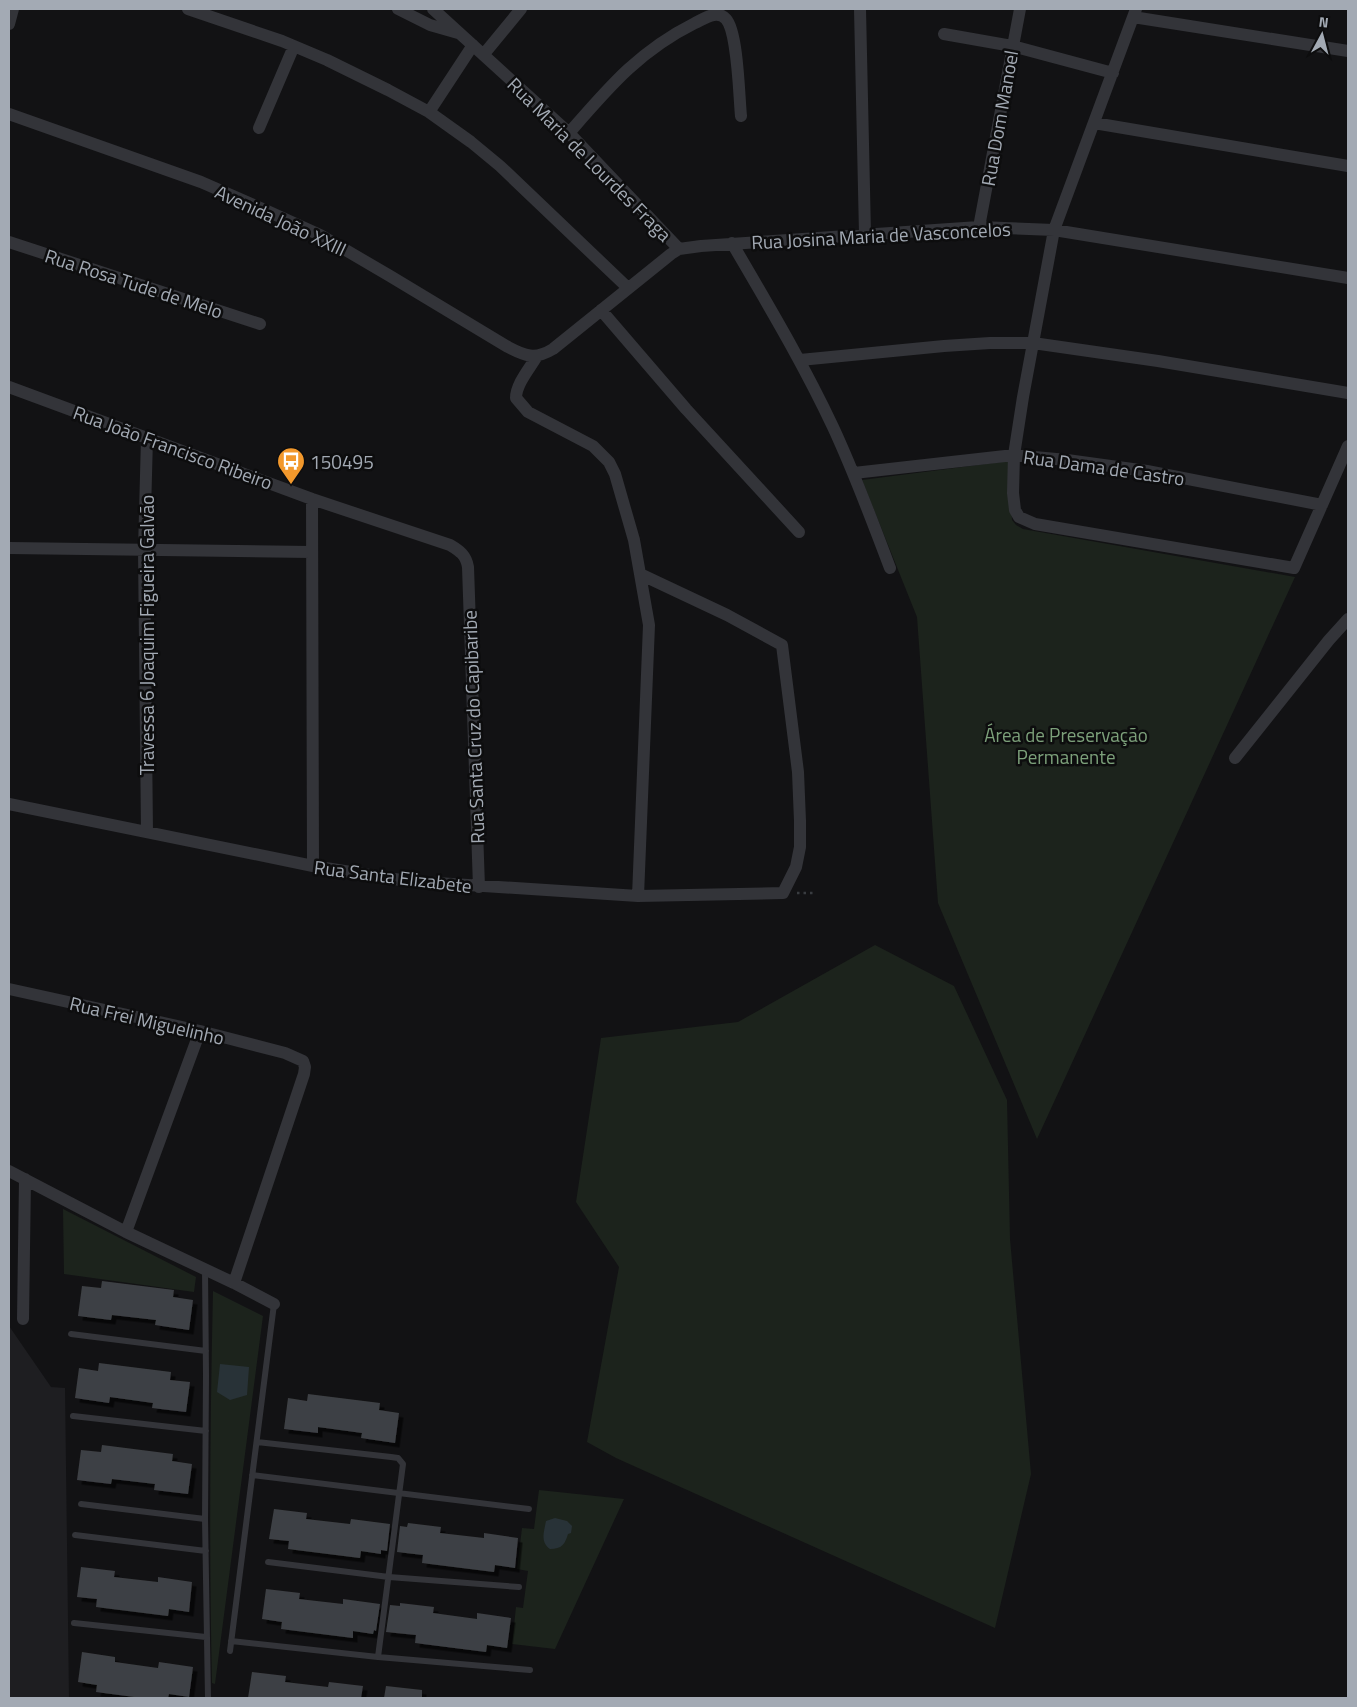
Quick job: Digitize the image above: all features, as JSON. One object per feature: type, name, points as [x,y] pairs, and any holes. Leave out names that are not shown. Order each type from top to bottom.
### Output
[{"type":"street","points":[[9,24],[13,9]]},
{"type":"street","points":[[188,9],[294,46],[327,60],[429,112],[471,142],[500,166],[628,288]]},
{"type":"street","points":[[398,9],[430,24],[458,33]]},
{"type":"street","name":"Rua Maria de Lourdes Fraga","points":[[433,9],[569,133],[679,250]]},
{"type":"street","points":[[484,54],[521,9]]},
{"type":"street","points":[[860,9],[865,234]]},
{"type":"street","name":"Rua Dom Manoel","points":[[979,227],[1020,9]]},
{"type":"street","points":[[1348,51],[1134,13],[1054,230],[1014,455],[1014,505],[1017,516],[1026,521],[1294,568],[1348,446]]},
{"type":"street","points":[[569,133],[608,88],[641,56],[676,32],[712,15],[721,15],[726,19],[732,31],[741,116]]},
{"type":"street","points":[[944,34],[1012,46],[1113,73]]},
{"type":"street","points":[[429,112],[473,45]]},
{"type":"street","points":[[259,128],[294,46]]},
{"type":"street","name":"Avenida João XXIII","points":[[9,114],[201,182],[320,235],[508,347],[524,355],[537,356]]},
{"type":"street","points":[[1094,123],[1348,166]]},
{"type":"street","name":"Rua Josina Maria de Vasconcelos","points":[[537,356],[553,349],[658,263],[679,250],[732,243],[979,227],[1054,230],[1348,278]]},
{"type":"street","name":"Rua Rosa Tude de Melo","points":[[9,242],[260,324]]},
{"type":"street","points":[[732,243],[800,360],[833,427],[854,473],[890,568]]},
{"type":"street","points":[[601,310],[686,409],[799,532]]},
{"type":"street","points":[[800,360],[944,346],[1033,343],[1348,393]]},
{"type":"street","points":[[537,356],[519,385],[516,398],[528,412],[594,446],[609,462],[615,474],[634,540],[649,625],[638,896]]},
{"type":"street","name":"Rua João Francisco Ribeiro","points":[[9,387],[312,498],[450,545],[460,551],[466,558],[468,567]]},
{"type":"street","name":"Travessa 6 Joaquim Figueira Galvão","points":[[147,438],[144,550],[147,832]]},
{"type":"street","name":"Rua Dama de Castro","points":[[854,473],[1014,455],[1147,471],[1322,505]]},
{"type":"street","points":[[312,498],[313,866]]},
{"type":"street","points":[[9,548],[312,552]]},
{"type":"street","name":"Rua Santa Cruz do Capibaribe","points":[[468,567],[479,887]]},
{"type":"street","name":"Rua Santa Elizabete","points":[[9,804],[313,866],[407,881],[638,896],[783,893],[796,867],[800,847],[800,821],[798,772],[782,645],[727,615],[640,574]]},
{"type":"street","points":[[1234,758],[1348,619]]},
{"type":"street","name":"Rua Frei Miguelinho","points":[[9,989],[200,1031],[286,1053],[303,1061],[305,1067],[304,1074],[234,1282]]},
{"type":"street","points":[[126,1232],[200,1031]]},
{"type":"street","points":[[9,1171],[126,1232],[234,1282],[274,1304]]},
{"type":"street","points":[[23,1319],[25,1179]]},
{"type":"lane","points":[[205,1269],[205,1519],[208,1698]]},
{"type":"lane","points":[[230,1651],[274,1304]]},
{"type":"lane","points":[[71,1334],[206,1351]]},
{"type":"lane","points":[[73,1416],[206,1431]]},
{"type":"lane","points":[[257,1442],[398,1458],[403,1464],[378,1657]]},
{"type":"lane","points":[[252,1476],[529,1509]]},
{"type":"lane","points":[[81,1504],[205,1519]]},
{"type":"lane","points":[[75,1535],[206,1551]]},
{"type":"lane","points":[[268,1562],[389,1577],[519,1587]]},
{"type":"lane","points":[[74,1623],[206,1637]]},
{"type":"lane","points":[[231,1641],[378,1657],[530,1670]]},
{"type":"shaded area","points":[[9,1326],[51,1387],[65,1388],[69,1698],[9,1698]]},
{"type":"shaded area","points":[[220,1364],[249,1367],[247,1395],[230,1400],[217,1392]]},
{"type":"shaded area","points":[[555,1518],[567,1521],[572,1526],[571,1533],[568,1534],[566,1541],[562,1545],[550,1549],[545,1543],[544,1533],[546,1521]]},
{"type":"green space","name":"Área de Preservação Permanente","points":[[1009,461],[1012,520],[1023,529],[1295,577],[1037,1139],[938,903],[917,617],[862,480]]},
{"type":"green space","points":[[875,945],[954,986],[1007,1100],[1010,1239],[1031,1474],[995,1628],[616,1458],[587,1442],[619,1267],[576,1202],[601,1038],[738,1022]]},
{"type":"green space","points":[[63,1209],[196,1277],[194,1292],[64,1274]]},
{"type":"green space","points":[[213,1291],[263,1316],[215,1684],[212,1683],[210,1536]]},
{"type":"green space","points":[[539,1490],[624,1499],[555,1649],[512,1644],[516,1607],[523,1608],[528,1571],[517,1569],[522,1528],[534,1529]]},
{"type":"building","points":[[102,1281],[174,1290],[173,1297],[193,1300],[189,1330],[155,1325],[156,1320],[112,1315],[111,1320],[78,1316],[82,1286],[101,1288]]},
{"type":"building","points":[[99,1363],[171,1372],[170,1380],[190,1382],[186,1412],[152,1408],[153,1403],[110,1397],[109,1403],[75,1398],[79,1368],[98,1371]]},
{"type":"building","points":[[308,1394],[380,1403],[379,1410],[399,1413],[395,1443],[361,1438],[362,1433],[318,1427],[318,1433],[284,1429],[288,1398],[307,1401]]},
{"type":"building","points":[[102,1445],[173,1454],[172,1461],[192,1464],[188,1494],[154,1490],[155,1484],[112,1479],[111,1484],[77,1480],[81,1450],[101,1452]]},
{"type":"building","points":[[274,1509],[307,1513],[306,1519],[350,1524],[351,1519],[390,1524],[387,1551],[381,1550],[381,1554],[361,1551],[360,1558],[288,1549],[289,1541],[269,1539]]},
{"type":"building","points":[[408,1523],[441,1527],[440,1533],[484,1538],[484,1533],[518,1538],[515,1568],[495,1565],[494,1572],[422,1563],[423,1555],[397,1552],[400,1526],[407,1527]]},
{"type":"building","points":[[81,1567],[115,1571],[114,1577],[158,1582],[158,1577],[192,1582],[189,1612],[169,1609],[168,1616],[96,1607],[97,1599],[77,1597]]},
{"type":"building","points":[[266,1589],[300,1593],[299,1599],[343,1604],[343,1599],[380,1604],[376,1631],[374,1630],[373,1634],[353,1631],[353,1638],[281,1629],[282,1622],[262,1619]]},
{"type":"building","points":[[400,1603],[434,1607],[433,1613],[477,1619],[477,1613],[511,1618],[507,1648],[487,1645],[486,1652],[415,1643],[416,1635],[386,1632],[390,1605],[400,1606]]},
{"type":"building","points":[[82,1652],[115,1657],[115,1662],[158,1668],[159,1662],[193,1667],[189,1697],[169,1694],[168,1698],[142,1698],[96,1692],[97,1685],[78,1682]]},
{"type":"building","points":[[252,1672],[286,1676],[285,1682],[328,1687],[329,1682],[363,1686],[361,1698],[248,1698]]},
{"type":"building","points":[[386,1686],[422,1690],[422,1698],[384,1698]]},
{"type":"place","name":"150495","points":[[291,485]]}]
